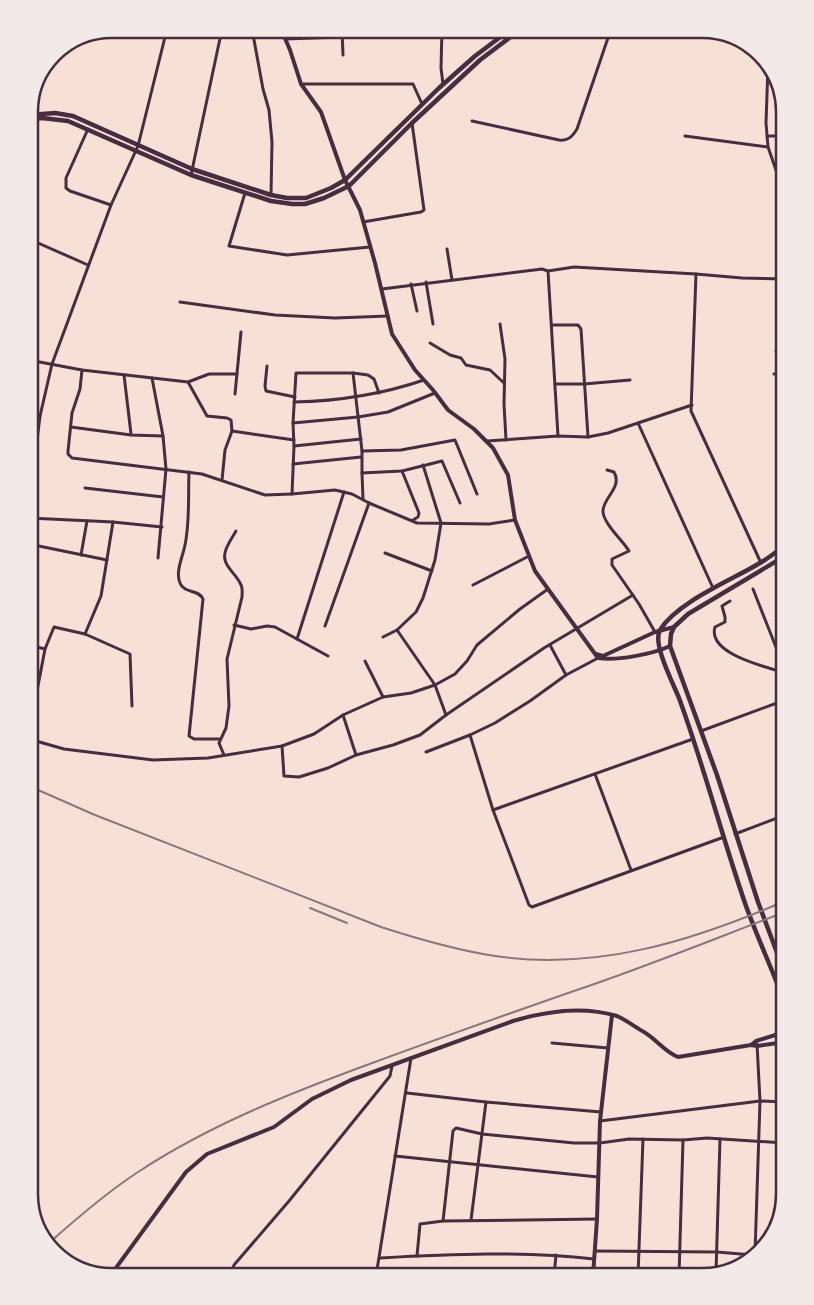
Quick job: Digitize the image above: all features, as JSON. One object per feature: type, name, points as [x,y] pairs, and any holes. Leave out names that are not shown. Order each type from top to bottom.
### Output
[{"type":"main road","points":[[38,114],[65,114],[192,169],[272,195],[287,198],[306,198],[345,180],[443,84],[499,38]]},
{"type":"main road","points":[[38,119],[54,118],[68,121],[191,175],[245,193],[272,201],[305,204],[324,198],[348,186],[480,60],[509,38]]},
{"type":"main road","points":[[776,552],[761,563],[683,607],[658,631],[660,651],[693,739],[746,906],[776,977]]},
{"type":"main road","points":[[776,561],[688,614],[674,627],[670,634],[670,646],[717,775],[734,834],[776,950]]},
{"type":"street","points":[[38,430],[52,364],[111,205],[138,146],[166,38]]},
{"type":"street","points":[[191,175],[220,38]]},
{"type":"street","points":[[254,38],[269,110],[272,142],[272,195]]},
{"type":"street","points":[[314,38],[285,39],[301,84],[321,112],[345,180],[360,210],[382,289],[392,334],[415,370],[448,410],[493,448],[508,475],[515,520],[535,571],[593,653],[600,657],[618,659],[660,651],[670,646]]},
{"type":"street","points":[[342,38],[343,55]]},
{"type":"street","points":[[442,38],[441,68],[443,84]]},
{"type":"street","points":[[472,121],[559,140],[571,138],[577,129],[608,38]]},
{"type":"street","points":[[768,77],[766,136],[776,169]]},
{"type":"street","points":[[301,84],[413,84],[422,104]]},
{"type":"street","points":[[363,222],[424,210],[412,123]]},
{"type":"street","points":[[88,129],[66,178],[66,188],[111,205]]},
{"type":"street","points":[[685,136],[768,147]]},
{"type":"street","points":[[766,136],[776,136]]},
{"type":"street","points":[[245,193],[229,246],[287,255],[370,247]]},
{"type":"street","points":[[38,243],[88,265]]},
{"type":"street","points":[[447,250],[452,280]]},
{"type":"street","points":[[382,289],[426,282],[574,267],[776,279]]},
{"type":"street","points":[[548,270],[558,436]]},
{"type":"street","points":[[696,274],[691,411],[761,563]]},
{"type":"street","points":[[426,282],[433,324]]},
{"type":"street","points":[[411,284],[417,311]]},
{"type":"street","points":[[180,302],[275,315],[335,318],[388,316]]},
{"type":"street","points":[[500,324],[505,359],[504,404],[506,440]]},
{"type":"street","points":[[552,325],[580,326],[588,436]]},
{"type":"street","points":[[235,394],[241,332]]},
{"type":"street","points":[[430,343],[450,355],[461,358],[466,365],[490,370],[505,384]]},
{"type":"street","points":[[38,362],[82,370],[188,382],[209,374],[237,374]]},
{"type":"street","points":[[267,366],[266,391],[295,397]]},
{"type":"street","points":[[82,370],[80,389],[72,413],[68,451],[72,458],[212,476],[249,491],[273,496],[335,490],[363,499],[417,523],[489,524],[515,520]]},
{"type":"street","points":[[292,494],[296,373],[353,373],[368,375],[374,379],[379,393]]},
{"type":"street","points":[[353,373],[362,451],[363,499]]},
{"type":"street","points":[[124,375],[131,435]]},
{"type":"street","points":[[152,378],[163,436],[166,469],[158,558]]},
{"type":"street","points":[[294,402],[340,400],[395,390],[424,380]]},
{"type":"street","points":[[555,384],[584,384],[630,380]]},
{"type":"street","points":[[188,382],[204,413],[209,416],[230,419],[232,431],[226,450],[222,480]]},
{"type":"street","points":[[293,423],[358,417],[388,412],[435,394]]},
{"type":"street","points":[[487,441],[588,436],[608,433],[692,405]]},
{"type":"street","points":[[638,423],[714,589]]},
{"type":"street","points":[[71,427],[131,435],[163,436]]},
{"type":"street","points":[[232,431],[294,440]]},
{"type":"street","points":[[294,446],[360,439]]},
{"type":"street","points":[[362,451],[401,450],[455,440],[478,494]]},
{"type":"street","points":[[293,464],[361,457]]},
{"type":"street","points":[[362,473],[402,471],[442,461],[460,503]]},
{"type":"street","points":[[383,637],[397,630],[416,612],[435,560],[441,523],[423,465]]},
{"type":"street","points":[[608,470],[614,472],[617,479],[613,491],[604,506],[604,515],[629,551],[614,558],[611,563],[658,631]]},
{"type":"street","points":[[402,471],[419,513],[418,517],[412,521]]},
{"type":"street","points":[[189,472],[186,542],[179,570],[179,580],[184,588],[200,594],[204,599],[189,736],[194,739],[220,740]]},
{"type":"street","points":[[85,488],[163,497]]},
{"type":"street","points":[[297,639],[344,492]]},
{"type":"street","points":[[324,626],[369,503]]},
{"type":"street","points":[[38,518],[113,522],[162,527]]},
{"type":"street","points":[[81,555],[86,521]]},
{"type":"street","points":[[85,634],[101,596],[113,522]]},
{"type":"street","points":[[224,755],[220,740],[225,732],[227,722],[229,695],[227,659],[242,598],[240,582],[228,566],[225,552],[236,531]]},
{"type":"street","points":[[38,546],[107,560]]},
{"type":"street","points":[[384,553],[432,570]]},
{"type":"street","points":[[473,585],[529,556]]},
{"type":"street","points":[[38,742],[64,749],[142,759],[184,759],[282,746],[314,734],[343,715],[383,697],[411,693],[435,685],[455,674],[467,661],[476,645],[548,589]]},
{"type":"street","points":[[753,589],[776,648]]},
{"type":"street","points":[[282,746],[284,776],[299,777],[328,768],[356,755],[420,735],[446,714],[550,645],[633,595]]},
{"type":"street","points":[[730,601],[722,606],[726,617],[725,622],[716,627],[714,631],[715,636],[724,649],[735,656],[776,668]]},
{"type":"street","points":[[234,625],[250,629],[267,626],[275,627],[328,656]]},
{"type":"street","points":[[38,686],[45,649],[54,627],[85,634],[130,654],[132,706]]},
{"type":"street","points":[[426,752],[470,735],[530,701],[566,675],[600,657],[658,631],[674,627]]},
{"type":"street","points":[[397,630],[435,685],[446,714]]},
{"type":"street","points":[[550,645],[566,675]]},
{"type":"street","points":[[38,647],[45,649]]},
{"type":"street","points":[[365,661],[383,697]]},
{"type":"street","points":[[701,731],[776,703]]},
{"type":"street","points":[[343,715],[356,755]]},
{"type":"street","points":[[470,735],[492,810],[530,906],[535,907],[724,837]]},
{"type":"street","points":[[492,810],[693,739]]},
{"type":"street","points":[[595,774],[631,870]]},
{"type":"street","points":[[734,834],[776,818]]},
{"type":"street","points":[[117,1267],[186,1172],[207,1154],[274,1127],[312,1099],[331,1089],[411,1058],[536,1014],[584,1011],[619,1017],[648,1035],[672,1055],[687,1056],[776,1043]]},
{"type":"street","points":[[593,1268],[600,1121],[612,1015]]},
{"type":"street","points":[[757,1044],[776,1035]]},
{"type":"street","points":[[552,1043],[608,1048]]},
{"type":"street","points":[[754,1246],[760,1100],[757,1044]]},
{"type":"street","points":[[378,1267],[407,1093],[411,1058]]},
{"type":"street","points":[[233,1267],[390,1076],[392,1066]]},
{"type":"street","points":[[407,1093],[601,1112]]},
{"type":"street","points":[[600,1121],[760,1100],[776,1101]]},
{"type":"street","points":[[471,1220],[486,1102]]},
{"type":"street","points":[[443,1221],[454,1129],[458,1128],[482,1134],[574,1143],[600,1143],[629,1138],[683,1140],[720,1138],[776,1143]]},
{"type":"street","points":[[716,1266],[720,1138]]},
{"type":"street","points":[[638,1268],[643,1139]]},
{"type":"street","points":[[679,1268],[683,1140]]},
{"type":"street","points":[[395,1156],[598,1178]]},
{"type":"street","points":[[417,1256],[420,1224],[471,1220],[597,1219]]},
{"type":"street","points":[[595,1251],[746,1254]]},
{"type":"street","points":[[380,1258],[556,1255],[594,1259]]},
{"type":"street","points":[[555,1268],[556,1255]]},
{"type":"railway","points":[[38,790],[95,815],[381,927],[437,944],[495,956],[533,960],[608,956],[680,940],[715,929],[776,905]]},
{"type":"railway","points":[[310,908],[347,923]]},
{"type":"railway","points":[[54,1239],[92,1206],[138,1172],[194,1139],[253,1110],[344,1073],[625,973],[776,915]]}]
